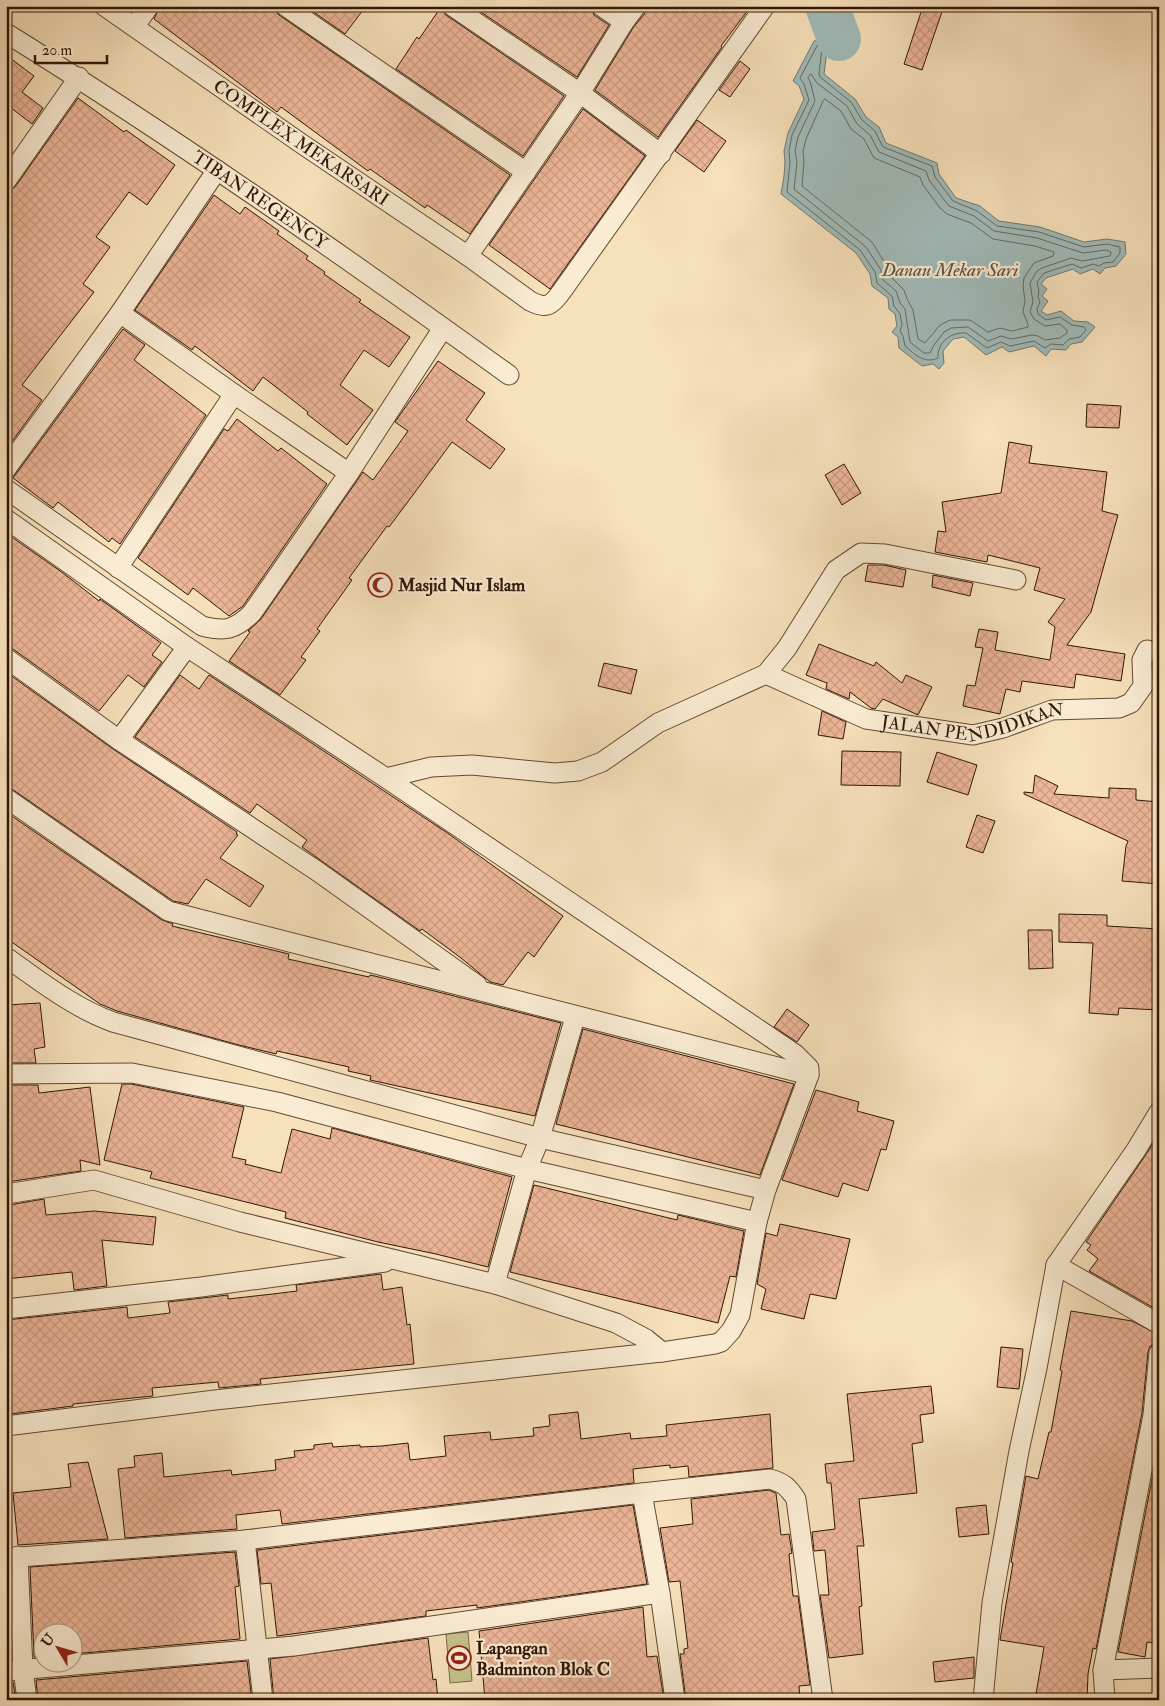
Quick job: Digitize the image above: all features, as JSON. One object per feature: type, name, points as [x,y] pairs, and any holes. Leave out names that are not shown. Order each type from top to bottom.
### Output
[{"type":"street","name":"COMPLEX MEKARSARI","points":[[104,6],[302,144],[468,256],[530,301],[537,305],[545,306],[550,304],[562,291],[765,6]]},
{"type":"street","points":[[135,26],[150,6]]},
{"type":"street","points":[[285,6],[526,172]]},
{"type":"street","points":[[452,6],[580,93],[661,154]]},
{"type":"street","points":[[601,6],[624,22]]},
{"type":"street","points":[[468,256],[580,93],[636,6]]},
{"type":"street","name":"TIBAN REGENCY","points":[[6,33],[217,170],[509,375]]},
{"type":"street","points":[[6,181],[78,78]]},
{"type":"street","points":[[6,469],[120,312],[217,170]]},
{"type":"street","points":[[120,312],[234,394],[349,473]]},
{"type":"street","points":[[6,489],[202,626],[216,630],[228,629],[242,622],[252,613],[349,473],[444,328]]},
{"type":"street","points":[[118,568],[234,394]]},
{"type":"street","points":[[6,519],[187,647],[386,778],[795,1054],[808,1068],[809,1075],[766,1190],[757,1222],[740,1315],[727,1337],[715,1344],[662,1352],[225,1399],[6,1426]]},
{"type":"street","points":[[386,778],[431,767],[472,765],[555,773],[578,771],[602,762],[658,723],[766,674],[787,648],[836,570],[861,553],[885,554],[1016,580]]},
{"type":"street","points":[[119,740],[187,647]]},
{"type":"street","name":"JALAN PENDIDIKAN","points":[[766,674],[866,719],[973,735],[1003,728],[1052,710],[1119,708],[1131,703],[1143,686],[1142,660],[1147,650]]},
{"type":"street","points":[[6,658],[119,740],[317,871],[487,992]]},
{"type":"street","points":[[6,798],[168,911],[809,1075]]},
{"type":"street","points":[[6,958],[56,992],[97,1016],[113,1022],[540,1138],[766,1190]]},
{"type":"street","points":[[495,1284],[526,1169],[540,1138],[575,1016]]},
{"type":"street","points":[[6,1074],[132,1073],[277,1102],[526,1169],[757,1222]]},
{"type":"street","points":[[983,1700],[992,1603],[1019,1451],[1056,1265],[1136,1150],[1159,1112]]},
{"type":"street","points":[[6,1194],[94,1180],[240,1222],[495,1284],[616,1322],[646,1339],[662,1352]]},
{"type":"street","points":[[6,1309],[201,1287],[395,1261]]},
{"type":"street","points":[[1056,1265],[1159,1324]]},
{"type":"street","points":[[1105,1700],[1103,1670],[1153,1415],[1159,1353]]},
{"type":"street","points":[[27,1700],[15,1670],[12,1557],[245,1540],[770,1479],[782,1482],[796,1499],[822,1700]]},
{"type":"street","points":[[642,1493],[660,1593],[675,1700]]},
{"type":"street","points":[[245,1540],[263,1700]]},
{"type":"street","points":[[15,1670],[294,1646],[660,1593]]},
{"type":"street","points":[[1103,1670],[1159,1668]]},
{"type":"shaded area","name":"Lapangan Badminton Blok C","points":[[468,1632],[472,1681],[450,1683],[446,1634]]},
{"type":"water","name":"Danau Mekar Sari","points":[[839,39],[827,51],[824,74],[855,99],[866,117],[879,127],[886,143],[937,163],[939,174],[956,198],[980,206],[999,221],[1040,227],[1084,242],[1107,239],[1125,242],[1126,254],[1116,266],[1105,268],[1100,274],[1093,269],[1080,274],[1073,269],[1046,278],[1041,284],[1047,289],[1042,296],[1048,301],[1041,311],[1047,315],[1061,311],[1074,321],[1088,322],[1095,327],[1082,342],[1071,344],[1066,350],[1051,349],[1046,356],[1034,346],[1009,352],[1002,347],[986,355],[964,337],[953,339],[943,351],[944,363],[939,369],[933,364],[922,366],[899,348],[898,337],[892,332],[897,326],[895,314],[889,309],[888,298],[872,286],[870,274],[856,253],[781,194],[785,162],[784,151],[788,133],[804,99],[799,86],[793,81],[814,41]]},
{"type":"building","points":[[160,6],[274,6],[275,11],[279,15],[510,175],[470,234],[427,205],[425,208],[370,169],[368,171],[281,107],[277,112],[154,19]]},
{"type":"building","points":[[305,6],[366,6],[345,34]]},
{"type":"building","points":[[472,6],[590,6],[594,15],[609,25],[577,77]]},
{"type":"building","points":[[647,6],[751,6],[658,137],[595,90],[633,28],[645,13]]},
{"type":"building","points":[[923,6],[944,6],[922,70],[904,64]]},
{"type":"building","points":[[441,7],[446,15],[564,96],[523,156],[396,69],[417,37],[419,39]]},
{"type":"building","points":[[6,55],[34,76],[22,92],[43,108],[32,124],[10,107],[6,113]]},
{"type":"building","points":[[740,61],[750,69],[730,97],[719,90]]},
{"type":"building","points":[[78,98],[124,132],[126,130],[175,165],[147,205],[129,192],[96,237],[110,247],[83,284],[94,292],[22,385],[42,400],[6,450],[6,192],[15,187]]},
{"type":"building","points":[[583,109],[645,156],[550,289],[489,245]]},
{"type":"building","points":[[697,120],[726,141],[704,172],[675,151]]},
{"type":"building","points":[[214,195],[240,214],[245,207],[279,231],[277,234],[308,256],[306,259],[325,272],[324,274],[361,300],[359,302],[410,337],[389,367],[364,350],[340,385],[373,410],[347,445],[263,377],[253,391],[195,346],[192,350],[135,310]]},
{"type":"building","points":[[123,329],[145,345],[134,360],[206,415],[120,544],[112,538],[109,542],[58,502],[53,508],[13,478]]},
{"type":"building","points":[[438,361],[485,393],[466,420],[505,449],[490,469],[452,442],[349,578],[352,580],[317,629],[320,631],[301,657],[306,660],[280,695],[229,661],[250,632],[248,631],[261,619],[363,472],[373,480],[408,431],[395,422]]},
{"type":"building","points":[[1087,404],[1121,406],[1119,428],[1086,427]]},
{"type":"building","points":[[237,419],[278,451],[281,448],[327,484],[243,606],[229,616],[193,588],[188,595],[138,558],[224,429],[228,431]]},
{"type":"building","points":[[1009,442],[1032,446],[1029,463],[1107,472],[1102,511],[1118,515],[1091,612],[1067,645],[1125,654],[1121,681],[1076,674],[1074,688],[1022,681],[1020,692],[1006,689],[1000,714],[963,706],[967,685],[975,686],[983,648],[975,647],[979,629],[998,632],[995,650],[1050,660],[1055,627],[1048,622],[1065,599],[1034,590],[1040,568],[988,555],[987,562],[935,552],[938,531],[946,532],[942,502],[1001,493]]},
{"type":"building","points":[[844,464],[861,493],[842,505],[825,475]]},
{"type":"building","points":[[6,533],[99,601],[100,599],[161,643],[152,655],[162,662],[144,687],[128,675],[99,711],[13,649],[6,647]]},
{"type":"building","points":[[868,565],[884,565],[906,570],[903,587],[865,581]]},
{"type":"building","points":[[933,575],[973,583],[970,596],[932,587]]},
{"type":"building","points":[[819,644],[874,666],[876,662],[902,683],[906,675],[932,687],[918,715],[883,699],[875,709],[871,708],[850,692],[849,699],[826,689],[827,683],[806,675]]},
{"type":"building","points":[[1159,649],[1159,674],[1154,673],[1153,662]]},
{"type":"building","points":[[604,663],[637,670],[631,694],[598,686]]},
{"type":"building","points":[[6,672],[113,749],[237,832],[236,834],[238,835],[220,858],[264,886],[250,907],[206,879],[188,904],[173,901],[12,789],[6,787]]},
{"type":"building","points":[[180,675],[199,689],[209,675],[446,832],[563,916],[534,957],[528,952],[503,985],[490,982],[422,929],[420,931],[302,847],[307,840],[257,804],[250,813],[135,737]]},
{"type":"building","points":[[822,711],[846,722],[843,739],[818,735]]},
{"type":"building","points":[[842,751],[901,752],[900,786],[841,785]]},
{"type":"building","points":[[937,752],[977,765],[968,795],[927,782]]},
{"type":"building","points":[[1035,775],[1058,786],[1054,794],[1109,798],[1109,788],[1136,789],[1136,800],[1159,802],[1159,884],[1122,881],[1128,841],[1024,794],[1024,792],[1033,793]]},
{"type":"building","points":[[6,812],[162,920],[173,924],[172,926],[289,954],[288,959],[369,977],[370,975],[379,977],[561,1023],[535,1116],[370,1080],[371,1076],[348,1071],[349,1067],[277,1051],[276,1054],[235,1044],[117,1011],[100,1004],[6,938]]},
{"type":"building","points":[[977,815],[995,821],[983,853],[966,847]]},
{"type":"building","points":[[1059,914],[1107,915],[1107,926],[1159,929],[1159,1010],[1119,1008],[1118,1015],[1089,1013],[1093,943],[1059,942]]},
{"type":"building","points":[[1028,930],[1052,930],[1053,968],[1029,969]]},
{"type":"building","points":[[40,1003],[45,1047],[34,1049],[36,1063],[6,1063],[6,1005]]},
{"type":"building","points":[[787,1009],[809,1025],[797,1042],[774,1027]]},
{"type":"building","points":[[583,1029],[794,1084],[760,1175],[556,1124]]},
{"type":"building","points":[[122,1084],[131,1084],[244,1107],[232,1157],[246,1160],[245,1164],[281,1173],[292,1129],[330,1139],[332,1128],[512,1177],[488,1267],[378,1242],[285,1218],[286,1212],[150,1178],[152,1172],[104,1160]]},
{"type":"building","points":[[6,1085],[38,1085],[39,1093],[90,1087],[100,1165],[80,1160],[81,1171],[7,1182]]},
{"type":"building","points":[[816,1090],[859,1102],[857,1111],[894,1121],[886,1150],[881,1149],[868,1191],[843,1183],[838,1197],[782,1180]]},
{"type":"building","points":[[1159,1134],[1159,1311],[1089,1271],[1098,1259],[1087,1250],[1091,1245],[1086,1242]]},
{"type":"building","points":[[534,1185],[677,1220],[678,1215],[744,1231],[736,1277],[730,1276],[718,1323],[510,1272]]},
{"type":"building","points":[[44,1199],[46,1215],[94,1211],[156,1217],[153,1245],[102,1240],[107,1286],[74,1290],[72,1272],[6,1279],[6,1217],[10,1217],[9,1205]]},
{"type":"building","points":[[780,1224],[850,1239],[836,1299],[810,1294],[804,1319],[761,1309],[766,1289],[757,1284],[766,1233],[777,1236]]},
{"type":"building","points":[[381,1274],[383,1290],[402,1287],[407,1325],[410,1324],[414,1364],[260,1379],[261,1384],[219,1388],[218,1382],[152,1388],[153,1396],[73,1404],[73,1406],[10,1414],[9,1405],[6,1406],[6,1320],[127,1307],[128,1318],[170,1313],[168,1302],[228,1295],[228,1299],[297,1291],[296,1285]]},
{"type":"building","points":[[1071,1311],[1132,1321],[1159,1335],[1159,1342],[1150,1346],[1148,1352],[1142,1413],[1096,1649],[1093,1648],[1088,1674],[1087,1700],[1035,1700],[1044,1647],[1000,1640],[1026,1476],[1038,1479],[1049,1432],[1051,1432]]},
{"type":"building","points":[[1001,1347],[1023,1349],[1019,1389],[997,1387]]},
{"type":"building","points":[[931,1386],[934,1413],[920,1415],[923,1442],[912,1444],[917,1493],[859,1499],[864,1546],[857,1546],[862,1606],[859,1607],[863,1654],[829,1658],[820,1595],[829,1595],[825,1550],[814,1551],[812,1532],[835,1529],[831,1483],[827,1483],[825,1464],[854,1461],[847,1394]]},
{"type":"building","points":[[578,1412],[581,1439],[630,1433],[631,1439],[667,1436],[666,1425],[770,1414],[773,1468],[689,1477],[688,1466],[670,1468],[670,1465],[633,1469],[634,1483],[282,1524],[280,1510],[236,1515],[237,1529],[125,1538],[118,1469],[135,1467],[134,1456],[162,1453],[164,1477],[231,1470],[232,1475],[276,1470],[275,1460],[295,1457],[294,1451],[314,1449],[314,1445],[332,1443],[333,1447],[360,1445],[360,1447],[408,1443],[410,1460],[446,1456],[444,1436],[490,1432],[491,1440],[534,1436],[533,1428],[550,1426],[549,1415]]},
{"type":"building","points":[[1159,1444],[1159,1644],[1147,1642],[1145,1657],[1118,1652]]},
{"type":"building","points":[[88,1462],[108,1539],[18,1545],[13,1493],[71,1487],[68,1464]]},
{"type":"building","points":[[769,1490],[776,1493],[781,1535],[789,1534],[792,1553],[789,1554],[793,1596],[798,1596],[810,1685],[799,1686],[800,1700],[686,1700],[680,1654],[684,1654],[684,1649],[688,1648],[680,1581],[669,1582],[660,1528],[693,1524],[691,1499]]},
{"type":"building","points":[[633,1505],[647,1584],[477,1608],[477,1605],[426,1611],[426,1616],[277,1636],[271,1583],[261,1584],[257,1550]]},
{"type":"building","points":[[986,1505],[989,1534],[959,1537],[956,1508]]},
{"type":"building","points":[[235,1552],[239,1586],[235,1587],[240,1639],[82,1653],[82,1624],[33,1624],[30,1567]]},
{"type":"building","points":[[643,1607],[647,1657],[657,1656],[664,1700],[485,1700],[479,1631]]},
{"type":"building","points":[[6,1616],[9,1616],[11,1659],[6,1660]]},
{"type":"building","points":[[428,1638],[433,1680],[436,1679],[438,1700],[274,1700],[270,1659]]},
{"type":"building","points":[[974,1657],[974,1678],[935,1682],[933,1662]]},
{"type":"building","points":[[247,1661],[252,1700],[38,1700],[36,1680]]},
{"type":"building","points":[[6,1682],[13,1682],[16,1700],[6,1700]]},
{"type":"waterway","points":[[827,6],[839,39]]},
{"type":"place","name":"Masjid Nur Islam","points":[[380,585]]},
{"type":"place","name":"Lapangan Badminton Blok C","points":[[459,1658]]}]
